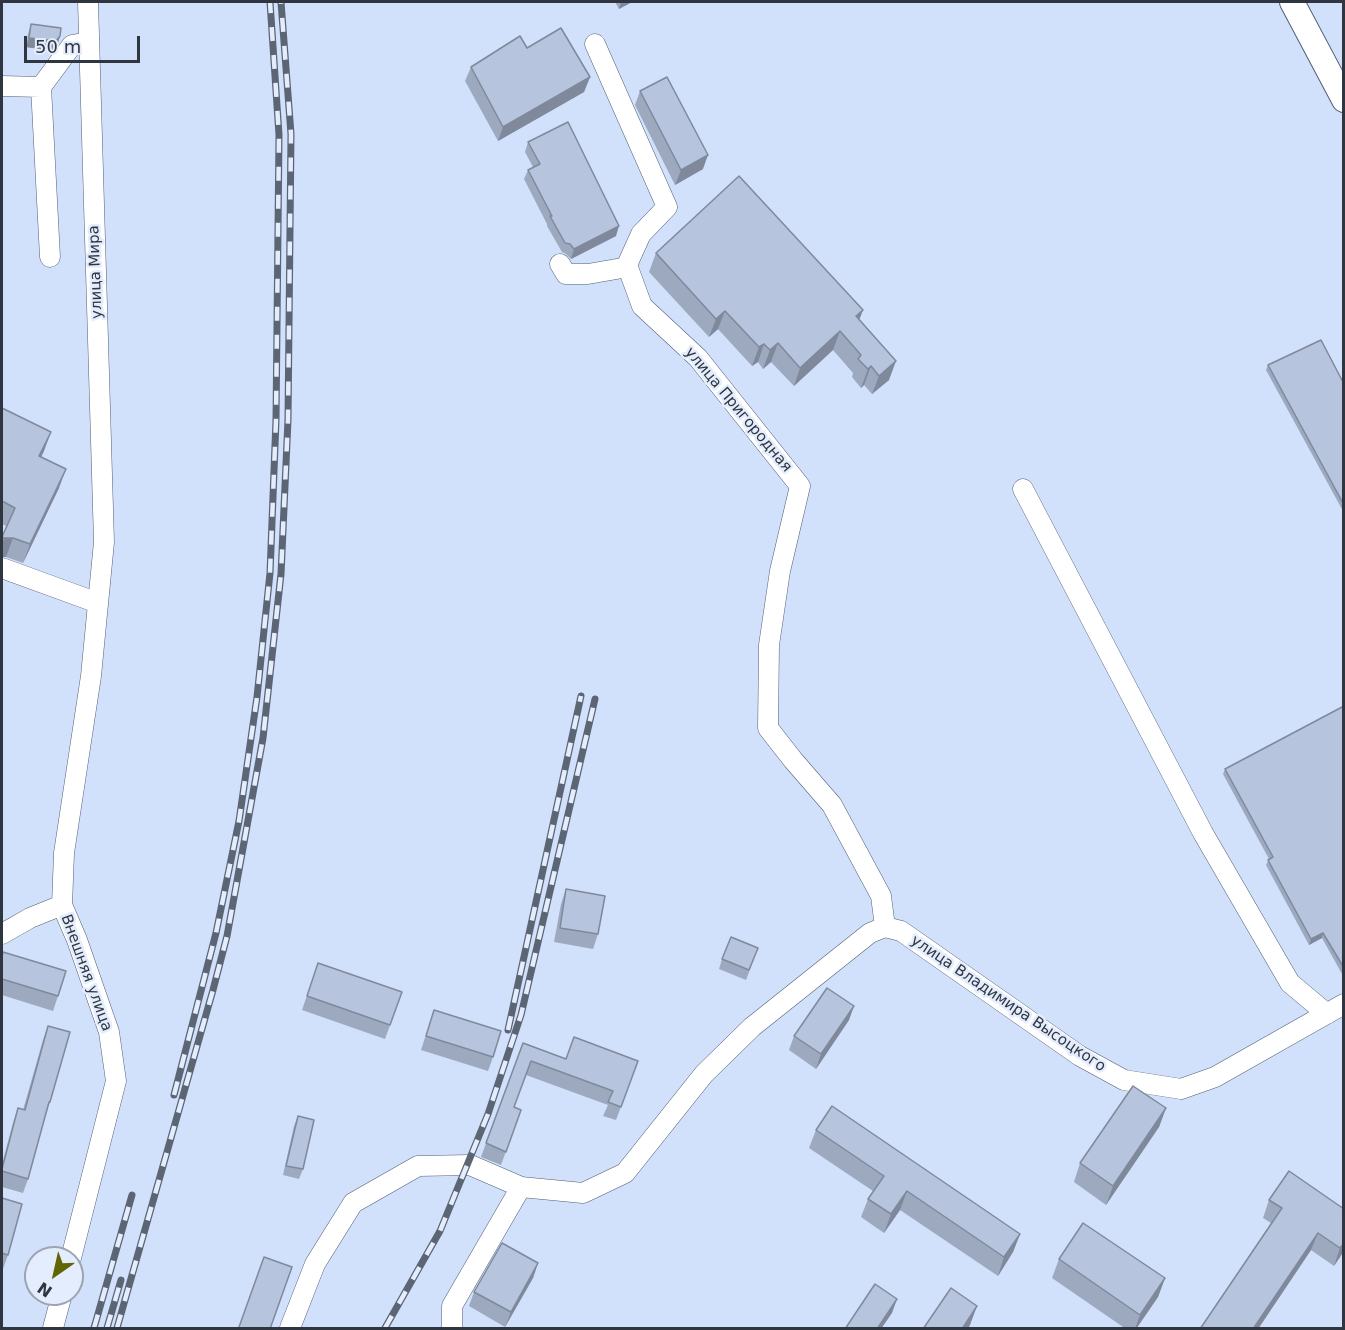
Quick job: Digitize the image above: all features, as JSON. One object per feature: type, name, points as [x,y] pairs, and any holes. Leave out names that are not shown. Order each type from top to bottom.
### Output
[{"type":"main road","points":[[1292,2],[1344,100]]},
{"type":"street","name":"улица Мира","points":[[88,2],[104,542]]},
{"type":"street","points":[[50,257],[41,87],[72,45],[89,42]]},
{"type":"street","points":[[560,264],[566,274],[588,274],[628,267],[641,234],[667,207],[595,44]]},
{"type":"street","points":[[2,86],[41,87]]},
{"type":"street","name":"улица Пригородная","points":[[628,267],[642,306],[698,358],[800,486],[780,571],[769,645],[768,728],[832,805],[881,896],[885,927]]},
{"type":"street","points":[[1023,489],[1208,843],[1290,983],[1335,1009]]},
{"type":"street","name":"Внешняя улица","points":[[74,1246],[116,1081],[109,1032],[77,940],[62,905],[64,852],[91,676],[104,542]]},
{"type":"street","points":[[2,568],[98,603]]},
{"type":"street","points":[[2,934],[30,918],[62,905]]},
{"type":"street","points":[[290,1329],[315,1264],[353,1203],[418,1166],[470,1165],[521,1187],[584,1193],[625,1173],[704,1074],[752,1027],[870,933],[885,927]]},
{"type":"street","name":"улица Владимира Высоцкого","points":[[885,927],[901,931],[1080,1056],[1124,1080],[1181,1089],[1215,1077],[1335,1009]]},
{"type":"street","points":[[452,1329],[452,1306],[521,1187]]},
{"type":"street","points":[[53,1329],[59,1306]]},
{"type":"building","points":[[31,24],[61,28],[60,36],[56,41],[29,38]]},
{"type":"building","points":[[561,28],[590,77],[503,127],[471,67],[520,36],[527,48]]},
{"type":"building","points":[[667,77],[708,155],[681,170],[640,91]]},
{"type":"building","points":[[568,122],[619,226],[574,249],[570,244],[565,243],[528,170],[540,164],[528,142]]},
{"type":"building","points":[[739,176],[863,310],[856,316],[896,361],[879,376],[871,366],[868,369],[858,359],[861,355],[840,331],[800,368],[778,343],[770,350],[764,344],[759,347],[725,311],[716,319],[656,253]]},
{"type":"building","points":[[1321,340],[1344,384],[1344,505],[1268,365]]},
{"type":"building","points":[[2,408],[51,432],[39,456],[66,469],[30,544],[2,537],[15,508],[2,501]]},
{"type":"building","points":[[1344,706],[1344,968],[1323,933],[1311,939],[1268,860],[1273,857],[1225,769]]},
{"type":"building","points":[[566,889],[605,896],[598,934],[560,928]]},
{"type":"building","points":[[731,937],[758,948],[749,970],[722,959]]},
{"type":"building","points":[[3,952],[66,971],[58,996],[2,979]]},
{"type":"building","points":[[318,963],[402,992],[390,1025],[307,996]]},
{"type":"building","points":[[827,988],[854,1006],[821,1054],[794,1036]]},
{"type":"building","points":[[434,1010],[501,1031],[493,1057],[426,1036]]},
{"type":"building","points":[[48,1026],[70,1032],[28,1179],[2,1171],[2,1169],[18,1108],[25,1110]]},
{"type":"building","points":[[574,1037],[638,1061],[621,1107],[608,1102],[613,1091],[531,1061],[514,1107],[521,1110],[506,1152],[486,1143],[523,1043],[566,1059]]},
{"type":"building","points":[[1133,1086],[1166,1108],[1113,1186],[1080,1163]]},
{"type":"building","points":[[832,1106],[1020,1234],[1004,1257],[907,1191],[891,1214],[868,1199],[884,1176],[816,1130]]},
{"type":"building","points":[[298,1116],[314,1120],[303,1169],[286,1166]]},
{"type":"building","points":[[1289,1171],[1344,1209],[1344,1243],[1340,1248],[1318,1233],[1253,1329],[1200,1329],[1282,1208],[1269,1200]]},
{"type":"building","points":[[2,1198],[22,1204],[8,1255],[2,1253]]},
{"type":"building","points":[[1083,1223],[1165,1278],[1140,1315],[1059,1259]]},
{"type":"building","points":[[502,1243],[538,1263],[511,1312],[474,1292]]},
{"type":"building","points":[[264,1257],[292,1267],[270,1329],[242,1329],[239,1327]]},
{"type":"building","points":[[875,1284],[897,1299],[877,1329],[845,1329]]},
{"type":"building","points":[[951,1288],[977,1306],[962,1329],[923,1329]]},
{"type":"railway","points":[[174,1095],[216,933],[239,821],[257,697],[270,573],[276,420],[279,135],[270,2]]},
{"type":"railway","points":[[117,1328],[227,936],[263,738],[281,574],[288,420],[291,134],[281,2]]},
{"type":"railway","points":[[508,1030],[581,696]]},
{"type":"railway","points":[[385,1328],[440,1231],[488,1114],[521,1015],[595,699]]},
{"type":"railway","points":[[94,1328],[132,1195]]},
{"type":"railway","points":[[107,1328],[121,1280]]}]
